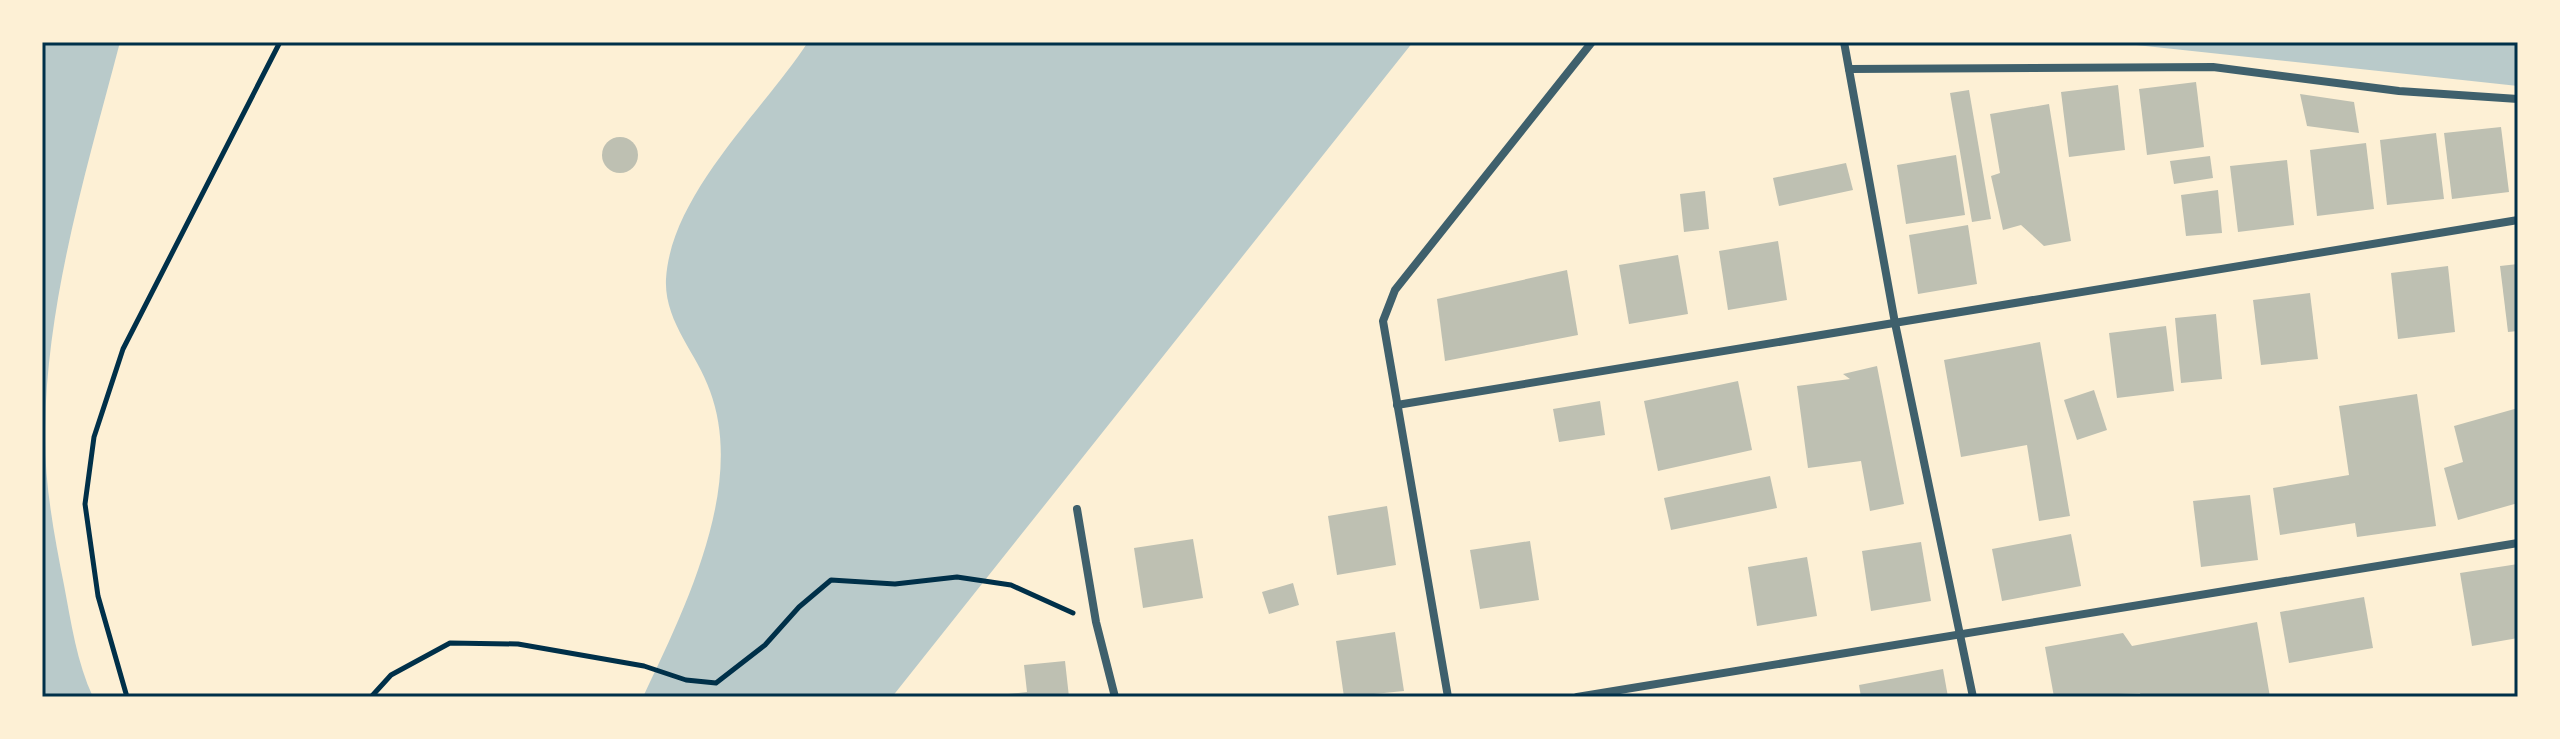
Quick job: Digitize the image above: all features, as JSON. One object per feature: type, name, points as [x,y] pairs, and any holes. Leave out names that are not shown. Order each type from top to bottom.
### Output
[{"type":"street","points":[[1448,697],[1383,337],[1383,321],[1395,290],[1592,42]]},
{"type":"street","points":[[1844,42],[1895,323],[1973,697]]},
{"type":"street","points":[[1849,69],[2213,67],[2399,91],[2518,99]]},
{"type":"street","points":[[1397,405],[2518,220]]},
{"type":"street","points":[[1077,509],[1096,622],[1115,697]]},
{"type":"street","points":[[1577,697],[2518,543]]},
{"type":"path","points":[[127,697],[98,596],[85,504],[94,437],[123,349],[280,42]]},
{"type":"path","points":[[371,697],[391,675],[450,643],[518,644],[644,666],[686,680],[716,683],[765,645],[799,607],[831,580],[895,584],[957,577],[1011,585],[1096,622]]},
{"type":"shaded area","points":[[42,42],[120,42],[71,234],[47,380],[45,449],[48,488],[75,642],[93,697],[42,697]]},
{"type":"shaded area","points":[[808,42],[1413,42],[892,697],[643,697],[692,587],[715,507],[720,467],[719,428],[710,391],[670,309],[666,279],[672,247],[701,185]]},
{"type":"shaded area","points":[[2108,42],[2518,42],[2518,86]]},
{"type":"building","points":[[2196,82],[2204,147],[2147,155],[2139,89]]},
{"type":"building","points":[[2118,85],[2125,150],[2069,157],[2061,92]]},
{"type":"building","points":[[1969,90],[1991,219],[1972,222],[1950,93]]},
{"type":"building","points":[[2300,94],[2354,102],[2359,133],[2307,126]]},
{"type":"building","points":[[2049,104],[2071,241],[2044,246],[2021,225],[2003,230],[1991,176],[2000,173],[1990,114]]},
{"type":"building","points":[[2501,127],[2509,192],[2452,199],[2444,133]]},
{"type":"building","points":[[2436,133],[2444,199],[2387,205],[2380,140]]},
{"type":"building","points":[[620,137],[633,142],[638,155],[633,168],[620,173],[607,168],[602,155],[607,142]]},
{"type":"building","points":[[2366,143],[2374,209],[2317,216],[2310,150]]},
{"type":"building","points":[[1956,155],[1965,215],[1906,224],[1897,165]]},
{"type":"building","points":[[2210,156],[2213,178],[2174,184],[2170,161]]},
{"type":"building","points":[[2287,160],[2294,225],[2238,232],[2230,166]]},
{"type":"building","points":[[1846,163],[1853,190],[1779,206],[1773,178]]},
{"type":"building","points":[[2218,190],[2222,233],[2186,236],[2181,195]]},
{"type":"building","points":[[1705,191],[1709,229],[1684,232],[1680,194]]},
{"type":"building","points":[[1968,225],[1977,284],[1918,294],[1909,235]]},
{"type":"building","points":[[1778,241],[1787,300],[1728,310],[1719,251]]},
{"type":"building","points":[[1678,255],[1688,314],[1629,324],[1619,265]]},
{"type":"building","points":[[2518,264],[2518,331],[2508,332],[2500,266]]},
{"type":"building","points":[[2448,266],[2455,332],[2398,339],[2391,273]]},
{"type":"building","points":[[1567,270],[1578,335],[1445,361],[1437,299]]},
{"type":"building","points":[[2310,293],[2318,359],[2261,365],[2253,300]]},
{"type":"building","points":[[2216,314],[2222,379],[2181,383],[2175,318]]},
{"type":"building","points":[[2166,326],[2174,391],[2117,398],[2109,333]]},
{"type":"building","points":[[2040,342],[2070,516],[2039,521],[2027,445],[1961,457],[1944,360]]},
{"type":"building","points":[[1877,366],[1904,504],[1870,511],[1861,461],[1808,468],[1797,386],[1850,379],[1843,374]]},
{"type":"building","points":[[1738,381],[1752,450],[1658,471],[1644,401]]},
{"type":"building","points":[[2094,390],[2107,430],[2077,440],[2064,400]]},
{"type":"building","points":[[2417,394],[2436,526],[2357,537],[2355,523],[2280,535],[2273,488],[2349,475],[2339,406]]},
{"type":"building","points":[[1600,401],[1605,435],[1559,442],[1553,409]]},
{"type":"building","points":[[2518,408],[2518,503],[2458,520],[2444,468],[2463,462],[2454,426]]},
{"type":"building","points":[[1770,476],[1777,508],[1671,530],[1664,498]]},
{"type":"building","points":[[2250,495],[2258,560],[2201,567],[2193,501]]},
{"type":"building","points":[[1387,506],[1396,565],[1337,575],[1328,516]]},
{"type":"building","points":[[2071,534],[2081,586],[2002,601],[1992,549]]},
{"type":"building","points":[[1193,539],[1203,598],[1143,608],[1134,548]]},
{"type":"building","points":[[1530,541],[1539,600],[1480,609],[1470,550]]},
{"type":"building","points":[[1921,542],[1931,601],[1871,611],[1862,551]]},
{"type":"building","points":[[1807,557],[1817,616],[1757,626],[1748,567]]},
{"type":"building","points":[[2518,564],[2518,638],[2472,646],[2460,573]]},
{"type":"building","points":[[1293,583],[1299,605],[1269,614],[1262,592]]},
{"type":"building","points":[[2364,597],[2373,648],[2289,663],[2280,612]]},
{"type":"building","points":[[2257,622],[2270,697],[2141,697],[2140,693],[2054,697],[2045,647],[2123,633],[2132,646]]},
{"type":"building","points":[[1395,632],[1404,691],[1344,697],[1336,641]]},
{"type":"building","points":[[1065,661],[1069,697],[1009,697],[1008,694],[1027,692],[1024,665]]},
{"type":"building","points":[[1943,669],[1948,697],[1861,697],[1859,685]]}]
